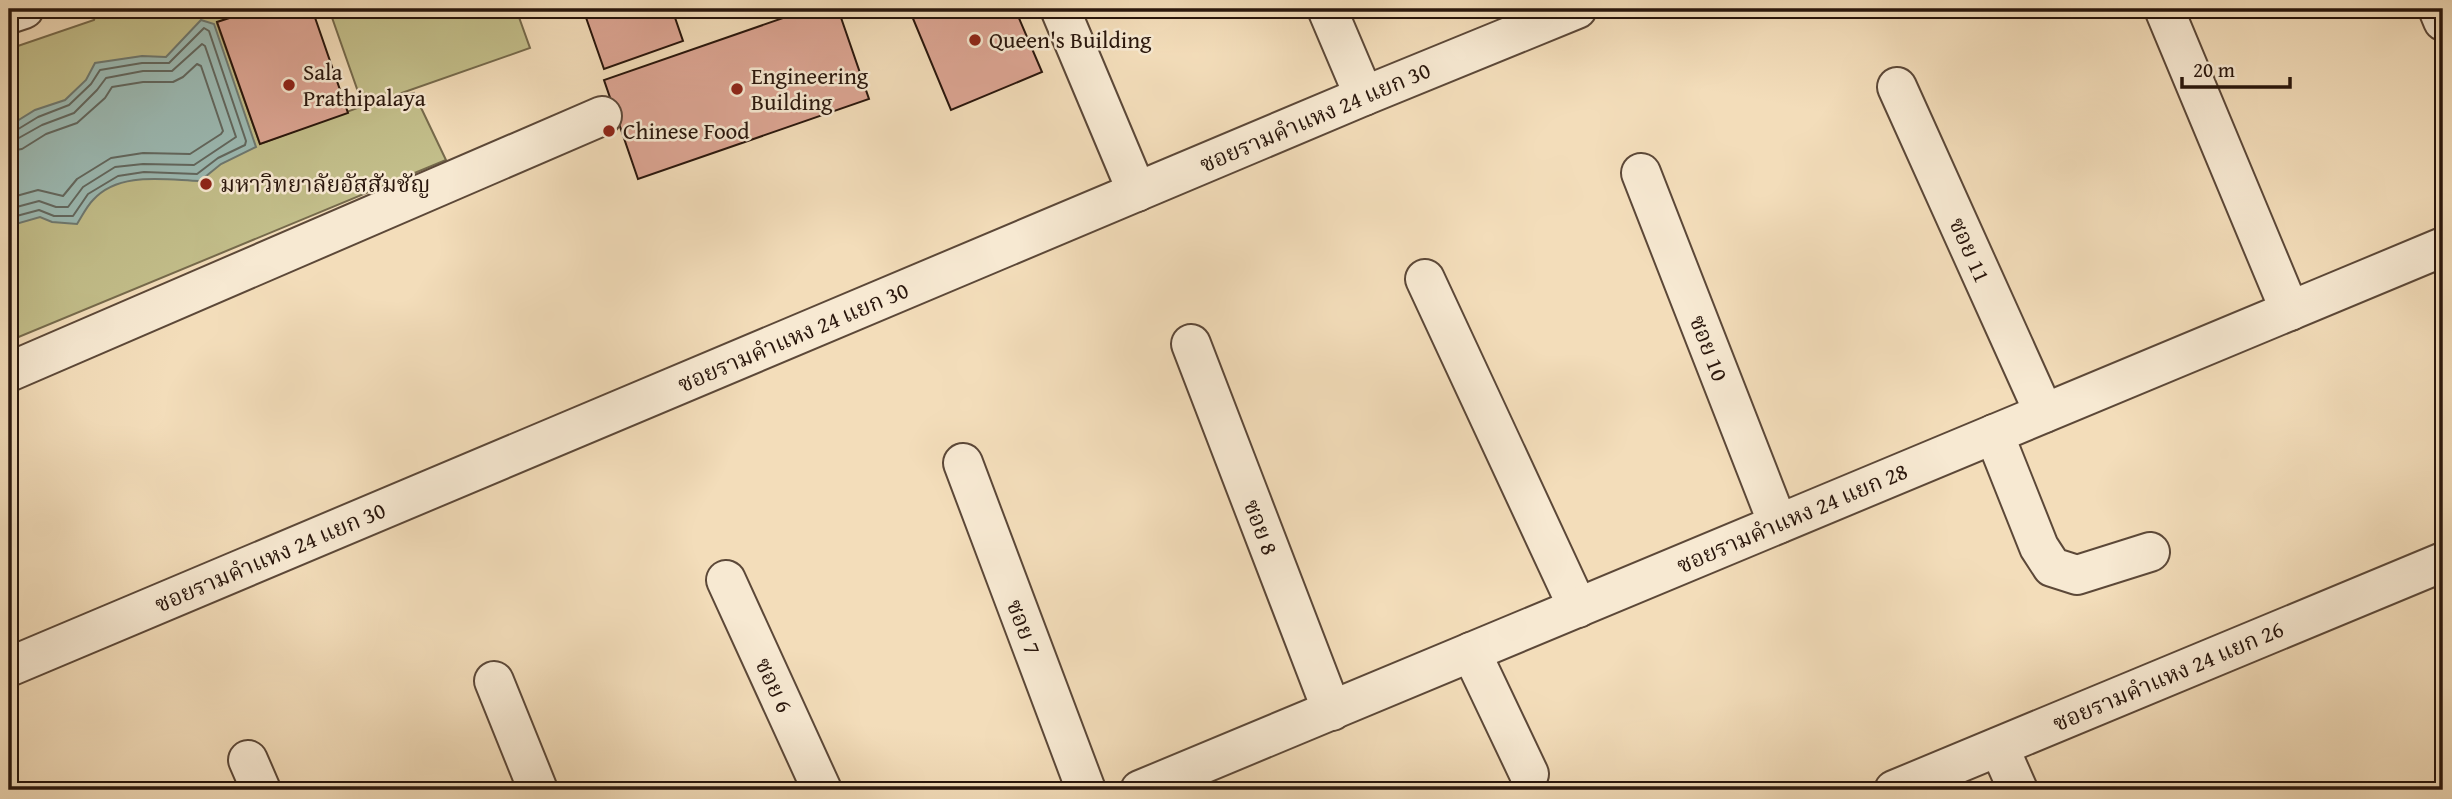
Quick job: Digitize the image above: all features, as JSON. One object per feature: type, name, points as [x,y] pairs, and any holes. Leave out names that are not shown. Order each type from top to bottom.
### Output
[{"type":"street","points":[[9,14],[24,9]]},
{"type":"street","points":[[1060,9],[1137,192]]},
{"type":"street","points":[[1327,9],[1364,96]]},
{"type":"street","name":"ซอยรามคำแหง 24 แยก 30","points":[[9,667],[1364,96],[1577,9]]},
{"type":"street","points":[[2164,9],[2290,311]]},
{"type":"street","points":[[2438,9],[2443,21]]},
{"type":"street","name":"ซอย 11","points":[[1897,87],[2044,413]]},
{"type":"street","points":[[9,372],[602,116]]},
{"type":"street","name":"ซอย 10","points":[[1641,173],[1778,524]]},
{"type":"street","name":"ซอยรามคำแหง 24 แยก 28","points":[[1140,790],[2443,247]]},
{"type":"street","points":[[1425,279],[1578,608]]},
{"type":"street","name":"ซอย 8","points":[[1191,344],[1332,711]]},
{"type":"street","points":[[1994,434],[2039,547],[2052,567],[2077,575],[2150,552]]},
{"type":"street","name":"ซอย 7","points":[[963,463],[1086,790]]},
{"type":"street","name":"ซอยรามคำแหง 24 แยก 26","points":[[1894,790],[2443,562]]},
{"type":"street","name":"ซอย 6","points":[[726,580],[822,790]]},
{"type":"street","points":[[1471,652],[1528,774]]},
{"type":"street","points":[[494,681],[538,790]]},
{"type":"street","points":[[1999,747],[2018,790]]},
{"type":"shaded area","points":[[97,9],[257,9],[217,23],[260,144],[363,106],[329,9],[516,9],[530,48],[376,102],[414,93],[446,160],[9,341],[9,49],[94,20]]},
{"type":"water","points":[[201,20],[214,24],[256,147],[221,164],[200,181],[143,179],[116,185],[93,200],[77,224],[52,222],[40,217],[9,226],[9,126],[35,110],[65,100],[86,80],[95,63],[142,56],[166,57]]},
{"type":"building","name":"Sala Prathipalaya","points":[[257,9],[312,9],[348,113],[260,144],[217,22]]},
{"type":"building","points":[[583,9],[672,9],[683,41],[604,69]]},
{"type":"building","name":"Engineering Building","points":[[809,9],[838,9],[869,99],[638,179],[604,80]]},
{"type":"building","name":"Queen's Building","points":[[909,9],[1015,9],[1042,72],[951,110]]},
{"type":"place","name":"Queen's Building","points":[[975,40]]},
{"type":"place","name":"Sala Prathipalaya","points":[[289,85]]},
{"type":"place","name":"Engineering Building","points":[[737,89]]},
{"type":"place","name":"Chinese Food","points":[[609,131]]},
{"type":"place","name":"มหาวิทยาลัยอัสสัมชัญ","points":[[206,184]]}]
